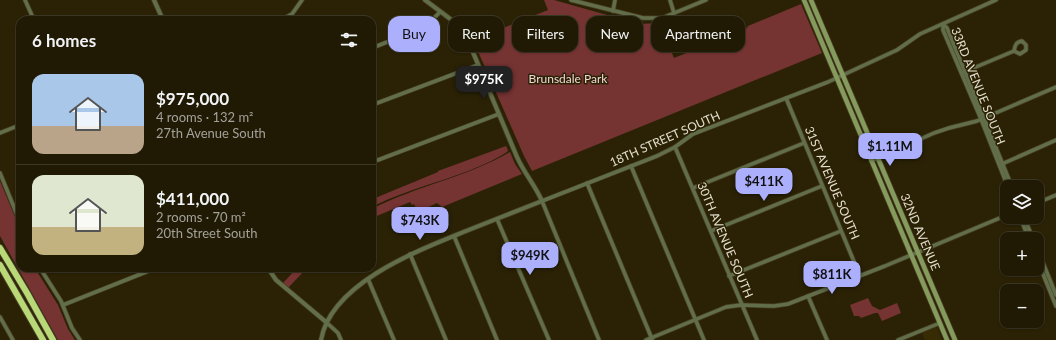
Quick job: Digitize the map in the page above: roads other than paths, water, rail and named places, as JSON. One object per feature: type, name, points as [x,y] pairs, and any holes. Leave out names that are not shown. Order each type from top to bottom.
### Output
[{"type":"highway","points":[[0,248],[53,340]]},
{"type":"highway","points":[[0,265],[43,340]]},
{"type":"main road","name":"32ND AVENUE","points":[[804,0],[947,340]]},
{"type":"main road","name":"32ND AVENUE","points":[[811,0],[955,340]]},
{"type":"street","points":[[25,0],[32,16]]},
{"type":"street","points":[[154,0],[161,16]]},
{"type":"street","points":[[288,16],[292,14],[302,0]]},
{"type":"street","points":[[425,0],[453,21],[468,40],[519,161],[534,184],[542,201],[599,340]]},
{"type":"street","points":[[571,0],[652,19],[662,18],[706,0]]},
{"type":"street","points":[[613,11],[615,0]]},
{"type":"street","points":[[670,0],[674,13]]},
{"type":"street","name":"18TH STREET SOUTH","points":[[321,340],[328,318],[342,302],[378,271],[410,254],[661,154],[675,147],[694,134],[836,78],[894,52],[920,34],[996,0]]},
{"type":"street","points":[[376,46],[420,29],[429,23],[440,12]]},
{"type":"street","name":"33RD AVENUE SOUTH","points":[[943,24],[947,28],[963,73],[1009,180]]},
{"type":"street","points":[[963,73],[1014,51]]},
{"type":"street","points":[[376,103],[478,65]]},
{"type":"street","points":[[871,161],[934,133],[983,118],[1056,87]]},
{"type":"street","name":"31ST AVENUE SOUTH","points":[[786,98],[860,276]]},
{"type":"street","points":[[376,160],[499,114]]},
{"type":"street","points":[[0,133],[16,127]]},
{"type":"street","points":[[1001,164],[1056,140]]},
{"type":"street","points":[[693,188],[804,143]]},
{"type":"street","name":"30TH AVENUE SOUTH","points":[[675,147],[757,340]]},
{"type":"street","name":"33RD AVENUE SOUTH","points":[[1001,164],[1006,180]]},
{"type":"street","points":[[631,166],[704,340]]},
{"type":"street","points":[[0,173],[16,212]]},
{"type":"street","points":[[587,183],[652,339]]},
{"type":"street","points":[[711,231],[822,186]]},
{"type":"street","points":[[1044,200],[1056,195]]},
{"type":"street","points":[[646,340],[652,339],[726,307],[741,305],[774,306],[788,304],[918,253],[1000,218]]},
{"type":"street","points":[[497,219],[549,340]]},
{"type":"street","points":[[729,276],[841,231]]},
{"type":"street","points":[[454,236],[497,340]]},
{"type":"street","points":[[410,254],[446,340]]},
{"type":"street","points":[[1044,265],[1056,295]]},
{"type":"street","points":[[42,272],[63,305],[72,328],[80,340]]},
{"type":"street","points":[[63,305],[146,272]]},
{"type":"street","points":[[271,272],[276,280],[338,333],[341,340]]},
{"type":"street","points":[[1044,276],[1056,306]]},
{"type":"street","points":[[368,279],[394,340]]},
{"type":"street","points":[[808,296],[827,340]]},
{"type":"street","points":[[0,317],[13,340]]},
{"type":"street","points":[[898,340],[940,323]]},
{"type":"park label","name":"Brunsdale Park","points":[[568,79]]}]
